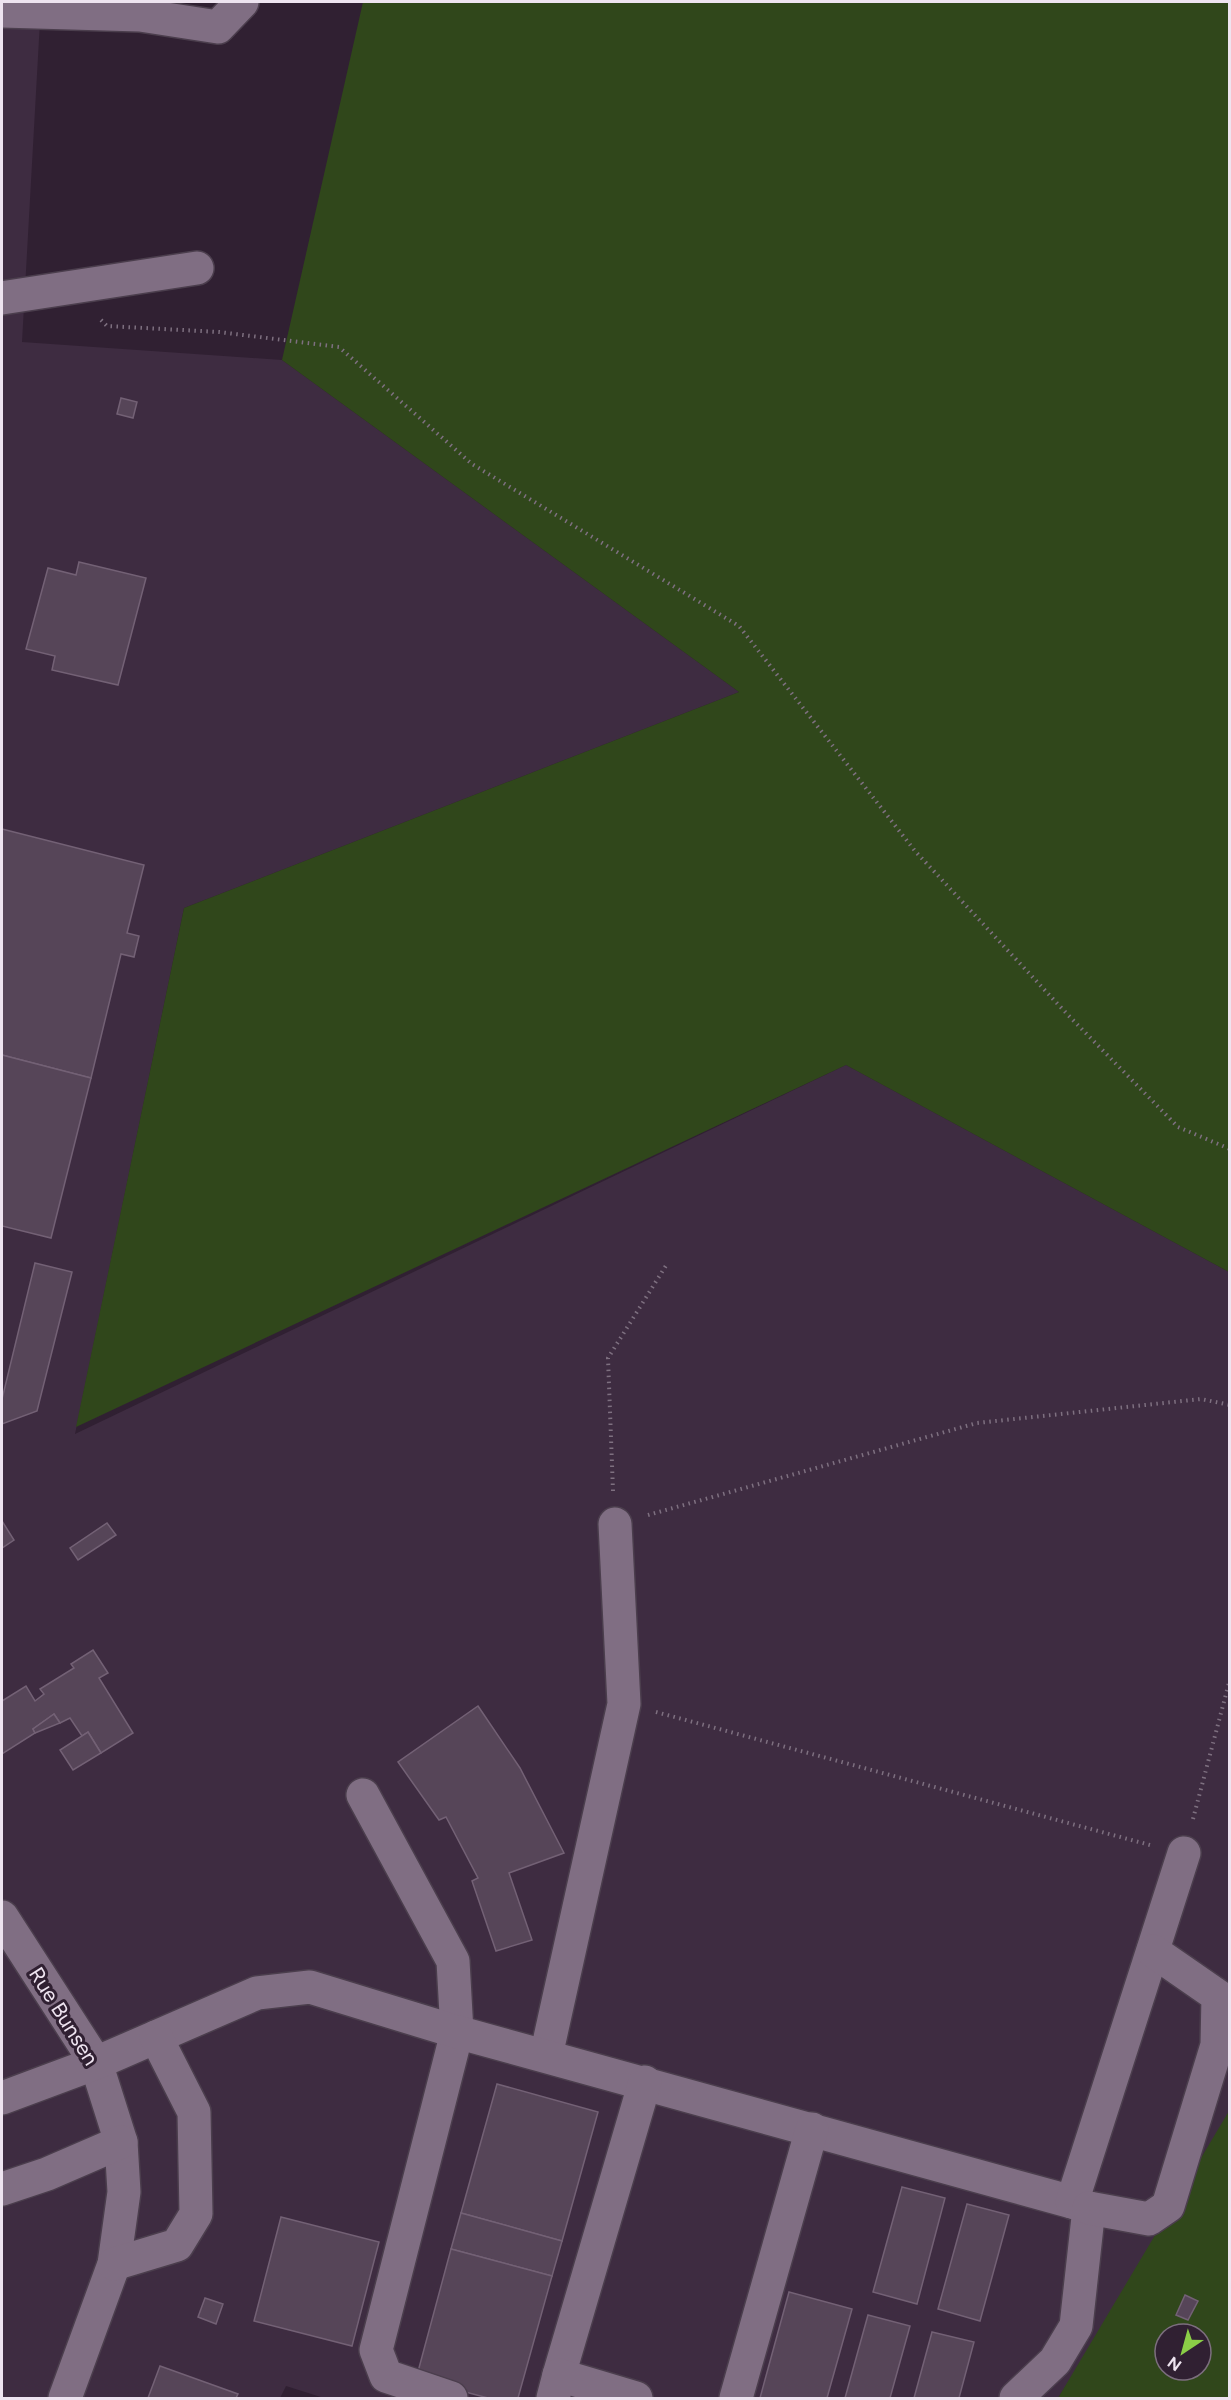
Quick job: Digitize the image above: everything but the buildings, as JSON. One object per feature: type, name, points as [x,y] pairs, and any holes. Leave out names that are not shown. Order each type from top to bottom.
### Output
[{"type":"street","points":[[2,11],[140,15],[218,27],[231,5]]},
{"type":"street","points":[[2,298],[197,268]]},
{"type":"street","points":[[546,2056],[624,1704],[615,1524]]},
{"type":"street","points":[[363,1795],[453,1961],[457,2032],[376,2350],[386,2376],[451,2398]]},
{"type":"street","points":[[1016,2398],[1055,2361],[1076,2326],[1081,2205],[1153,1951],[1184,1853]]},
{"type":"street","name":"Rue Bunsen","points":[[2,1917],[96,2063],[121,2142],[124,2192],[114,2264],[65,2398]]},
{"type":"street","points":[[7,2086],[96,2063],[257,1993],[310,1987],[457,2032],[645,2082],[1081,2205],[1149,2219],[1168,2206],[1217,2045],[1218,1996],[1153,1951]]},
{"type":"street","points":[[114,2264],[177,2244],[196,2214],[194,2112],[156,2037]]},
{"type":"street","points":[[636,2398],[556,2387],[645,2082]]},
{"type":"street","points":[[736,2398],[812,2129]]},
{"type":"street","points":[[2,2189],[47,2174],[121,2142]]},
{"type":"path","points":[[70,288],[107,326],[219,332],[339,347],[472,464],[740,626],[915,851],[1052,998],[1178,1127],[1230,1149]]},
{"type":"path","points":[[667,1264],[608,1358],[615,1524],[977,1423],[1201,1399],[1230,1405]]},
{"type":"path","points":[[624,1704],[1184,1853],[1230,1679]]},
{"type":"shaded area","points":[[2,2],[40,21],[22,342],[282,360],[739,692],[184,908],[75,1434],[846,1065],[1229,1272],[1230,2133],[1058,2398],[324,2398],[286,2386],[280,2398],[2,2398]]},
{"type":"green space","points":[[363,2],[1229,2],[1229,1272],[846,1065],[76,1427],[184,908],[739,692],[282,360]]},
{"type":"green space","points":[[1229,2111],[1229,2398],[1058,2398]]}]
